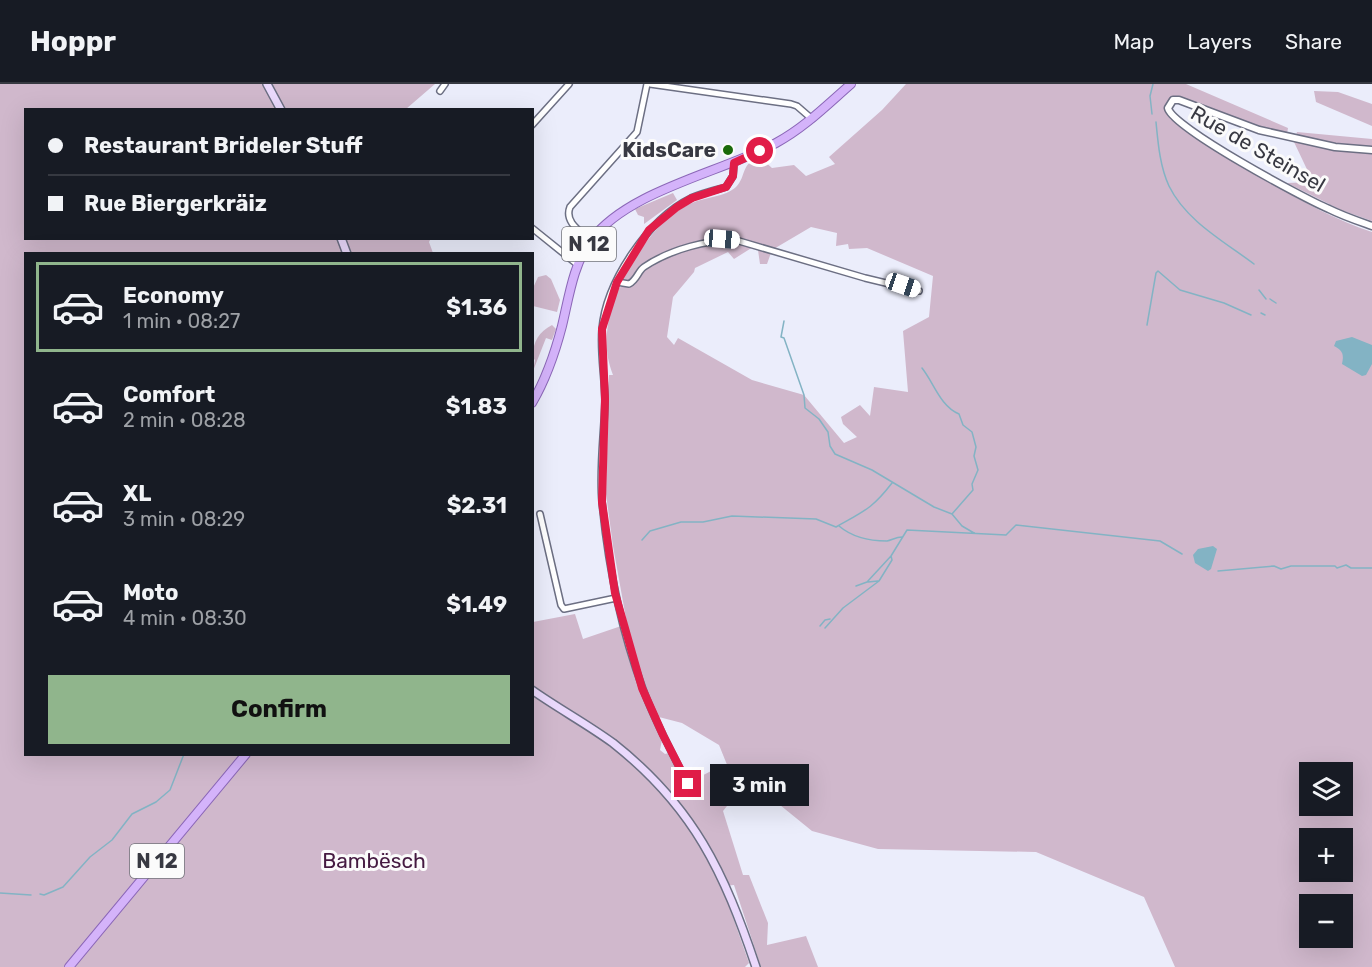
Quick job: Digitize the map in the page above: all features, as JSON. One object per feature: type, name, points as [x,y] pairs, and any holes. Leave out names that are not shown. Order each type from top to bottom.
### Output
[{"type":"main road","points":[[267,84],[280,108]]},
{"type":"main road","name":"N 12","points":[[534,398],[557,344],[578,265],[591,241],[615,215],[630,205],[734,163],[778,142],[812,119],[851,84]]},
{"type":"main road","points":[[534,691],[610,741],[639,765],[670,798],[716,863],[735,905],[756,967]]},
{"type":"main road","name":"N 12","points":[[69,967],[244,756]]},
{"type":"street","points":[[440,91],[445,84]]},
{"type":"street","points":[[534,123],[569,84]]},
{"type":"street","points":[[591,241],[568,220],[567,214],[570,207],[637,132],[648,84],[683,86],[791,104],[797,106],[812,119]]},
{"type":"street","name":"Rue de Steinsel","points":[[1372,150],[1335,147],[1259,130],[1179,100],[1173,100],[1168,108],[1168,113],[1177,122],[1223,151],[1328,209],[1372,226]]},
{"type":"street","points":[[688,784],[642,688],[616,598],[602,502],[605,399],[602,329],[617,282],[649,230],[670,212],[692,198],[726,187],[733,176],[734,163]]},
{"type":"street","points":[[534,230],[578,265]]},
{"type":"street","points":[[617,282],[629,284],[647,266],[682,250],[722,239],[739,241],[865,278],[919,291]]},
{"type":"street","points":[[540,514],[561,605],[564,609],[616,598]]},
{"type":"green space","name":"Bambësch","points":[[0,84],[435,84],[407,108],[24,108],[24,240],[430,240],[433,252],[24,252],[24,756],[534,756],[534,622],[575,614],[583,639],[627,624],[606,494],[609,375],[613,375],[607,353],[607,332],[616,290],[624,285],[622,279],[651,235],[669,217],[692,203],[721,195],[736,187],[747,166],[754,160],[761,158],[772,168],[794,165],[806,176],[835,164],[829,157],[882,110],[906,84],[1186,84],[1288,128],[1287,134],[1253,126],[1179,97],[1171,99],[1165,107],[1170,119],[1244,166],[1320,210],[1372,232],[1372,967],[1175,967],[1144,897],[1036,852],[878,849],[812,831],[764,792],[752,797],[754,801],[727,806],[723,811],[743,875],[749,875],[768,923],[767,945],[806,936],[818,967],[761,967],[734,885],[722,886],[749,963],[745,967],[0,967]],"holes":[[[811,227],[837,233],[836,246],[848,244],[849,249],[867,248],[933,276],[929,317],[903,331],[908,392],[874,387],[870,416],[860,405],[841,417],[843,424],[857,437],[844,443],[804,395],[752,380],[678,338],[674,345],[667,337],[673,297],[695,268],[728,252],[734,259],[753,247],[758,250],[760,264],[767,264],[772,250]],[[655,716],[682,723],[719,745],[730,772],[713,770],[688,783],[672,752],[665,754],[660,750],[663,735]]]},
{"type":"green space","points":[[1314,91],[1338,92],[1372,104],[1372,126],[1316,102]]},
{"type":"green space","points":[[1297,132],[1372,139],[1372,221],[1341,210],[1287,183],[1313,182],[1294,142]]},
{"type":"green space","points":[[673,193],[677,200],[644,224],[644,217],[638,215],[635,209]]},
{"type":"green space","points":[[546,275],[551,279],[560,300],[557,312],[534,306],[534,286],[538,277]]},
{"type":"green space","points":[[552,325],[556,329],[552,340],[546,338],[534,368],[535,343],[543,331]]},
{"type":"water","points":[[1352,337],[1372,345],[1372,364],[1366,375],[1362,376],[1342,364],[1342,353],[1334,346],[1336,341]]},
{"type":"water","points":[[1213,546],[1217,549],[1211,569],[1208,571],[1195,563],[1193,555],[1198,549]]},
{"type":"waterway","points":[[1152,114],[1150,96],[1153,84]]},
{"type":"waterway","points":[[1156,122],[1163,171],[1176,198],[1185,210],[1207,230],[1254,264]]},
{"type":"waterway","points":[[1147,325],[1158,271],[1180,290],[1224,303],[1251,315]]},
{"type":"waterway","points":[[1259,290],[1266,299]]},
{"type":"waterway","points":[[1270,299],[1276,303]]},
{"type":"waterway","points":[[1261,313],[1265,315]]},
{"type":"waterway","points":[[784,321],[781,337],[784,338],[804,395],[805,408],[819,419],[828,432],[830,446],[835,454],[872,470],[934,507],[952,514],[962,526],[974,533]]},
{"type":"waterway","points":[[922,368],[942,400],[959,414],[963,425],[972,432],[976,447],[974,456],[978,470],[972,484],[973,490],[952,514]]},
{"type":"waterway","points":[[642,540],[650,531],[681,522],[703,522],[732,516],[816,519],[836,527],[867,509],[892,483]]},
{"type":"waterway","points":[[856,586],[867,582],[891,556],[907,530],[1006,535],[1016,525],[1160,541],[1182,554]]},
{"type":"waterway","points":[[839,526],[856,536],[868,539],[887,541],[902,537]]},
{"type":"waterway","points":[[825,628],[843,608],[879,581],[892,560],[891,556]]},
{"type":"waterway","points":[[1218,571],[1274,566],[1281,569],[1291,566],[1335,566],[1337,568],[1346,565],[1351,568],[1372,568]]},
{"type":"waterway","points":[[868,582],[878,581]]},
{"type":"waterway","points":[[820,626],[825,620],[830,619]]},
{"type":"waterway","points":[[40,894],[44,895],[63,887],[90,857],[112,840],[132,814],[156,802],[170,790],[183,756]]},
{"type":"waterway","points":[[0,893],[31,895]]},
{"type":"place","name":"KidsCare","points":[[728,150]]},
{"type":"route","points":[[688,784],[642,688],[615,593],[602,502],[605,399],[602,329],[613,290],[649,230],[692,198],[726,187],[733,176],[734,163],[760,151]]}]
